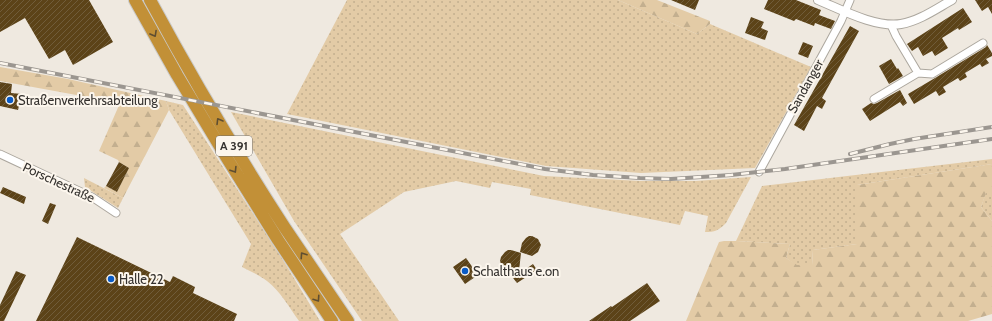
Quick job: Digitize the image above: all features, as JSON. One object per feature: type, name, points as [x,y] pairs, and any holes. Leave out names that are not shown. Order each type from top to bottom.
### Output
[{"type":"highway","name":"A 391","points":[[135,0],[176,75],[228,160],[286,253],[332,321]]},
{"type":"highway","name":"A 391","points":[[150,0],[186,65],[235,147],[285,228],[348,321]]},
{"type":"street","points":[[818,0],[872,21],[891,25],[902,24],[918,19],[952,0]]},
{"type":"street","name":"Sandanger","points":[[759,172],[838,28],[850,0]]},
{"type":"street","points":[[891,25],[918,73]]},
{"type":"street","points":[[874,99],[918,73],[932,74],[983,43]]},
{"type":"street","name":"Porschestraße","points":[[0,154],[92,197],[116,213]]},
{"type":"green space","points":[[347,0],[618,0],[697,34],[710,24],[811,67],[755,168],[641,173],[546,166],[287,114]]},
{"type":"green space","points":[[618,0],[657,0],[710,21],[710,24],[697,34]]},
{"type":"green space","points":[[0,67],[68,79],[166,101],[169,110],[123,198],[104,188],[106,186],[117,192],[129,168],[118,160],[99,151],[120,103],[0,81]]},
{"type":"green space","points":[[166,101],[183,105],[283,260],[320,321],[299,321],[272,285],[261,277],[242,267],[251,244],[169,110]]},
{"type":"green space","points":[[231,112],[544,176],[641,181],[696,181],[751,177],[726,223],[721,228],[708,232],[705,232],[708,216],[685,211],[680,225],[530,195],[531,189],[492,182],[490,188],[456,181],[404,192],[340,234],[399,321],[362,321],[294,221]]},
{"type":"green space","points":[[992,159],[992,164],[857,185],[857,244],[813,250],[812,265],[797,266],[786,258],[790,244],[736,241],[762,186]]},
{"type":"green space","points":[[992,164],[992,192],[986,193],[981,207],[992,221],[992,314],[968,321],[686,321],[719,242],[736,241],[790,244],[786,258],[797,265],[812,265],[813,250],[857,244],[857,185]]},
{"type":"green space","points":[[84,178],[123,198],[118,208],[85,187]]},
{"type":"green space","points":[[986,192],[992,192],[992,221],[981,207]]},
{"type":"building","points":[[0,0],[89,0],[113,42],[73,65],[65,50],[49,59],[25,18],[0,32]]},
{"type":"building","points":[[671,0],[699,0],[695,10]]},
{"type":"building","points":[[768,0],[796,0],[821,10],[819,15],[835,21],[831,29],[815,23],[814,26],[796,19],[794,21],[764,9]]},
{"type":"building","points":[[975,0],[992,0],[992,14],[988,7],[982,11]]},
{"type":"building","points":[[963,8],[972,22],[959,30],[958,28],[942,38],[948,48],[935,56],[932,51],[923,56],[918,47],[912,51],[907,44]]},
{"type":"building","points":[[751,17],[764,22],[761,28],[768,31],[765,40],[745,33]]},
{"type":"building","points":[[850,26],[859,31],[822,98],[826,101],[822,109],[817,106],[804,131],[794,125]]},
{"type":"building","points":[[803,42],[813,46],[808,58],[798,54]]},
{"type":"building","points":[[987,45],[992,53],[992,56],[986,59],[989,63],[982,67],[980,64],[965,73],[967,77],[960,81],[958,78],[943,87],[946,92],[939,96],[936,91],[914,104],[908,94]]},
{"type":"building","points":[[891,59],[903,76],[889,84],[879,66]]},
{"type":"building","name":"Straßenverkehrsabteilung","points":[[0,82],[12,84],[11,93],[22,94],[18,110],[0,106]]},
{"type":"building","points":[[900,90],[907,103],[903,106],[900,102],[870,121],[862,109],[871,103],[877,103]]},
{"type":"building","points":[[119,162],[129,168],[117,192],[106,186]]},
{"type":"building","points":[[3,187],[26,197],[24,204],[0,193]]},
{"type":"building","points":[[50,203],[56,205],[48,224],[42,221]]},
{"type":"building","points":[[529,236],[538,239],[541,245],[538,252],[532,256],[520,252],[522,243]]},
{"type":"building","name":"Halle 22","points":[[77,237],[170,282],[173,276],[195,287],[193,293],[237,314],[234,321],[36,321]]},
{"type":"building","points":[[508,250],[521,253],[519,271],[507,269],[501,264],[501,257]]},
{"type":"building","name":"Schalthaus e.on","points":[[466,258],[478,275],[465,284],[453,267]]},
{"type":"building","points":[[533,264],[537,270],[517,283],[513,278]]},
{"type":"building","points":[[16,271],[26,275],[4,321],[0,321],[0,305]]},
{"type":"building","points":[[647,283],[660,301],[630,321],[589,321],[611,306],[612,307]]},
{"type":"railway","points":[[0,63],[545,169],[593,175],[671,179],[731,175],[785,169],[992,139]]},
{"type":"railway","points":[[850,154],[914,139],[992,127]]},
{"type":"place","name":"Straßenverkehrsabteilung","points":[[10,100]]},
{"type":"place","name":"Schalthaus e.on","points":[[465,271]]},
{"type":"place","name":"Halle 22","points":[[111,279]]}]
